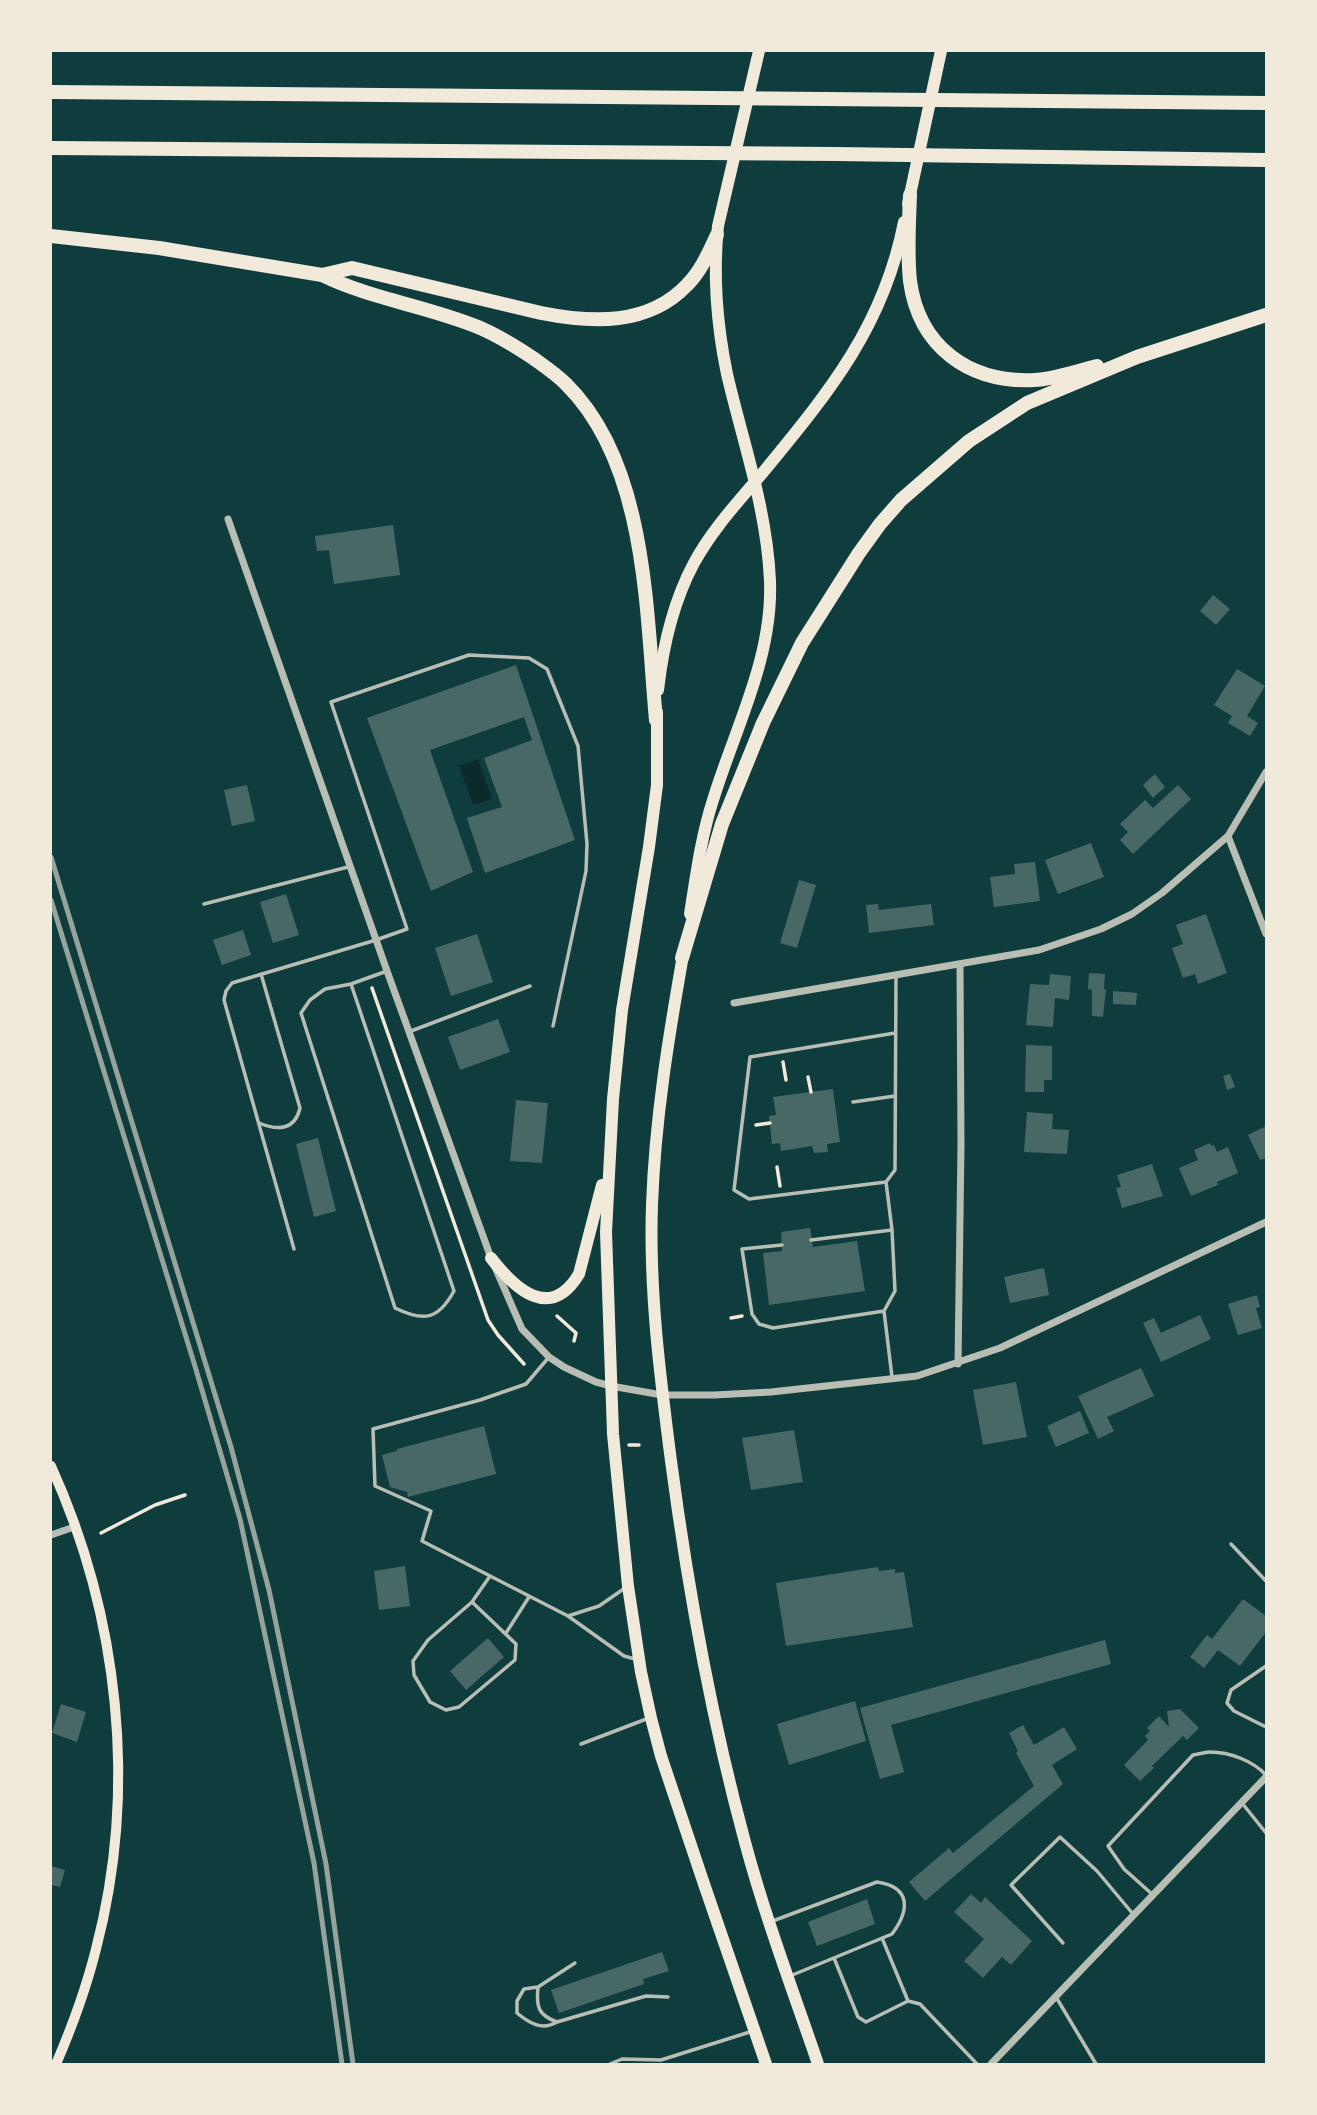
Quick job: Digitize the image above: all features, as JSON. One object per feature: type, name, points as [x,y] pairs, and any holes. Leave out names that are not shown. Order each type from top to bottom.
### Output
[{"type":"highway","points":[[758,51],[718,230],[717,283],[720,332],[734,402],[756,480],[770,581],[767,629],[760,663],[706,825],[682,958],[661,1097],[652,1205],[654,1299],[662,1395],[686,1568],[704,1668],[743,1833],[818,2064]]},
{"type":"highway","points":[[656,720],[665,643],[684,583],[714,531],[827,392],[857,348],[882,299],[892,273],[903,228],[941,51]]},
{"type":"highway","points":[[51,92],[1266,103]]},
{"type":"highway","points":[[51,148],[1266,160]]},
{"type":"highway","points":[[910,195],[908,252],[914,302],[929,335],[952,358],[968,368],[993,376],[1038,380],[1137,357]]},
{"type":"highway","points":[[322,275],[352,268],[541,313],[593,321],[613,320],[649,311],[678,294],[699,271],[718,230]]},
{"type":"highway","points":[[51,236],[159,248],[322,275],[345,286],[434,311],[479,327],[506,341],[566,384],[595,421],[610,448],[629,498],[635,524],[658,758],[649,846],[619,1035],[612,1099],[606,1232],[614,1446],[628,1586],[651,1718],[661,1756],[766,2064]]},
{"type":"highway","points":[[682,958],[722,824],[764,723],[803,643],[859,553],[901,500],[944,460],[1027,403],[1137,357],[1266,315]]},
{"type":"highway","points":[[491,1258],[508,1280],[527,1293],[543,1298],[564,1293],[579,1274],[609,1158]]},
{"type":"main road","points":[[51,1466],[95,1592],[108,1647],[119,1759],[111,1876],[97,1947],[73,2024],[56,2064]]},
{"type":"street","points":[[228,519],[503,1290],[522,1329],[549,1357],[580,1375],[611,1387],[662,1395],[771,1392],[917,1376],[1000,1348],[1266,1222]]},
{"type":"street","points":[[734,1003],[1039,950],[1101,929],[1132,914],[1228,836],[1266,772]]},
{"type":"street","points":[[1228,836],[1266,934]]},
{"type":"street","points":[[958,1364],[960,964]]},
{"type":"street","points":[[51,1535],[74,1527]]},
{"type":"street","points":[[990,2064],[1266,1776]]},
{"type":"lane","points":[[294,1250],[225,1000],[226,991],[232,983],[407,929],[331,702],[470,654],[529,659],[547,669],[578,746],[587,844],[586,871],[553,1026]]},
{"type":"lane","points":[[204,904],[350,866]]},
{"type":"lane","points":[[351,984],[454,1291],[447,1305],[430,1317],[410,1316],[395,1308],[301,1013],[310,1000],[325,989],[351,984],[387,971]]},
{"type":"lane","points":[[259,1124],[270,1128],[288,1126],[298,1118],[300,1108],[261,974]]},
{"type":"lane","points":[[893,1379],[884,1311],[895,1291],[886,1182],[895,1170],[896,975]]},
{"type":"lane","points":[[409,1031],[530,986]]},
{"type":"lane","points":[[886,1182],[749,1199],[734,1190],[750,1057],[895,1033]]},
{"type":"lane","points":[[853,1101],[895,1096]]},
{"type":"lane","points":[[811,1240],[892,1230]]},
{"type":"lane","points":[[782,1245],[742,1249],[752,1314],[759,1324],[773,1328],[884,1311]]},
{"type":"lane","points":[[549,1357],[526,1384],[480,1401],[373,1429],[375,1486],[431,1511],[422,1541],[568,1616],[624,1656],[639,1658]]},
{"type":"lane","points":[[1231,1544],[1266,1581]]},
{"type":"lane","points":[[472,1602],[516,1644],[515,1660],[459,1707],[446,1710],[430,1702],[414,1675],[413,1661],[428,1640],[472,1602],[490,1576]]},
{"type":"lane","points":[[568,1616],[599,1606],[628,1586]]},
{"type":"lane","points":[[505,1634],[529,1597]]},
{"type":"lane","points":[[1266,1666],[1231,1690],[1227,1703],[1234,1711],[1266,1727]]},
{"type":"lane","points":[[581,1744],[651,1718]]},
{"type":"lane","points":[[1153,1895],[1124,1869],[1108,1846],[1194,1755],[1210,1752],[1239,1758],[1259,1768],[1266,1776]]},
{"type":"lane","points":[[1242,1803],[1266,1833]]},
{"type":"lane","points":[[1063,1943],[1011,1885],[1060,1837],[1097,1871],[1135,1915]]},
{"type":"lane","points":[[770,1922],[877,1882],[889,1884],[899,1891],[905,1902],[901,1922],[892,1934],[788,1976]]},
{"type":"lane","points":[[882,1938],[908,2001]]},
{"type":"lane","points":[[834,1958],[858,2017],[866,2022],[908,2001],[920,2004],[977,2064]]},
{"type":"lane","points":[[575,1963],[538,1987],[524,1989],[517,2001],[517,2013],[538,2026],[550,2026],[646,1996],[668,1997]]},
{"type":"lane","points":[[538,1987],[536,2003],[545,2018],[557,2022]]},
{"type":"lane","points":[[1056,1996],[1096,2064]]},
{"type":"lane","points":[[610,2064],[622,2059],[661,2060],[754,2030]]},
{"type":"path","points":[[372,988],[488,1320],[524,1364]]},
{"type":"path","points":[[782,1052],[786,1080]]},
{"type":"path","points":[[808,1077],[811,1092]]},
{"type":"path","points":[[757,1125],[769,1123]]},
{"type":"path","points":[[777,1167],[782,1195]]},
{"type":"path","points":[[557,1316],[576,1333],[574,1341]]},
{"type":"path","points":[[626,1446],[639,1445]]},
{"type":"path","points":[[101,1533],[155,1505],[185,1495]]},
{"type":"water","points":[[478,759],[492,799],[473,805],[459,766]]},
{"type":"building","points":[[393,525],[400,575],[334,584],[329,550],[317,551],[315,536]]},
{"type":"building","points":[[1213,595],[1230,609],[1216,625],[1200,611]]},
{"type":"building","points":[[516,665],[575,840],[485,873],[467,818],[502,807],[484,758],[532,740],[524,717],[430,750],[473,872],[431,891],[367,718]]},
{"type":"building","points":[[1237,669],[1265,686],[1247,716],[1258,723],[1250,736],[1228,723],[1232,716],[1214,705]]},
{"type":"building","points":[[1155,774],[1165,787],[1153,798],[1143,785]]},
{"type":"building","points":[[247,785],[255,821],[232,826],[224,790]]},
{"type":"building","points":[[1178,785],[1191,799],[1133,854],[1120,840],[1128,832],[1120,824],[1145,800],[1153,808]]},
{"type":"building","points":[[1091,843],[1104,877],[1058,894],[1045,860]]},
{"type":"building","points":[[1035,862],[1040,901],[994,907],[990,877],[1015,874],[1014,864]]},
{"type":"building","points":[[799,880],[816,885],[797,948],[780,943]]},
{"type":"building","points":[[286,894],[299,935],[273,943],[260,902]]},
{"type":"building","points":[[878,904],[879,910],[931,904],[934,925],[869,933],[866,905]]},
{"type":"building","points":[[1206,914],[1227,973],[1198,984],[1195,974],[1183,978],[1172,948],[1183,944],[1176,925]]},
{"type":"building","points":[[243,930],[251,955],[222,965],[213,940]]},
{"type":"building","points":[[477,934],[493,982],[451,996],[435,948]]},
{"type":"building","points":[[1089,973],[1105,974],[1103,1017],[1092,1016],[1092,990],[1088,989]]},
{"type":"building","points":[[1050,974],[1071,976],[1069,1000],[1055,998],[1053,1027],[1026,1025],[1030,984],[1049,985]]},
{"type":"building","points":[[1113,991],[1137,993],[1136,1005],[1113,1004]]},
{"type":"building","points":[[498,1019],[510,1052],[460,1070],[448,1037]]},
{"type":"building","points":[[1026,1045],[1052,1046],[1052,1080],[1044,1080],[1044,1092],[1025,1092]]},
{"type":"building","points":[[1230,1074],[1235,1087],[1227,1090],[1223,1076]]},
{"type":"building","points":[[833,1089],[840,1142],[827,1144],[828,1152],[814,1153],[812,1146],[781,1151],[780,1143],[772,1144],[769,1116],[776,1115],[773,1097]]},
{"type":"building","points":[[516,1100],[548,1103],[542,1163],[510,1161]]},
{"type":"building","points":[[1027,1112],[1053,1114],[1052,1129],[1069,1130],[1067,1154],[1024,1152]]},
{"type":"building","points":[[1266,1126],[1266,1158],[1260,1160],[1248,1135]]},
{"type":"building","points":[[318,1138],[336,1211],[314,1217],[296,1144]]},
{"type":"building","points":[[1210,1143],[1217,1152],[1228,1147],[1238,1173],[1191,1196],[1179,1168],[1198,1160],[1194,1150]]},
{"type":"building","points":[[1152,1164],[1163,1196],[1122,1208],[1116,1188],[1121,1187],[1117,1175]]},
{"type":"building","points":[[810,1228],[813,1247],[857,1241],[865,1291],[769,1305],[763,1253],[782,1251],[781,1232]]},
{"type":"building","points":[[1044,1268],[1049,1295],[1010,1303],[1004,1277]]},
{"type":"building","points":[[1257,1295],[1260,1307],[1256,1308],[1262,1328],[1238,1335],[1228,1304]]},
{"type":"building","points":[[1200,1315],[1211,1339],[1161,1362],[1143,1323],[1154,1318],[1161,1333]]},
{"type":"building","points":[[1141,1368],[1154,1396],[1107,1417],[1114,1431],[1098,1439],[1078,1396]]},
{"type":"building","points":[[1016,1382],[1027,1437],[983,1445],[973,1390]]},
{"type":"building","points":[[1080,1411],[1089,1433],[1056,1447],[1047,1426]]},
{"type":"building","points":[[484,1426],[496,1474],[408,1497],[407,1492],[390,1487],[382,1455]]},
{"type":"building","points":[[794,1430],[803,1482],[751,1490],[742,1438]]},
{"type":"building","points":[[405,1566],[410,1606],[379,1610],[374,1571]]},
{"type":"building","points":[[878,1567],[879,1571],[895,1569],[895,1573],[904,1572],[913,1627],[786,1646],[776,1583]]},
{"type":"building","points":[[1243,1599],[1266,1616],[1266,1632],[1240,1666],[1218,1650],[1204,1668],[1190,1657],[1207,1635],[1212,1639]]},
{"type":"building","points":[[488,1638],[504,1657],[466,1690],[450,1671]]},
{"type":"building","points":[[1105,1640],[1111,1664],[891,1725],[904,1772],[880,1779],[860,1708]]},
{"type":"building","points":[[855,1701],[866,1741],[789,1765],[777,1724]]},
{"type":"building","points":[[61,1704],[86,1712],[77,1742],[52,1733]]},
{"type":"building","points":[[1180,1709],[1199,1728],[1187,1740],[1183,1736],[1140,1781],[1124,1765],[1148,1740],[1145,1736],[1150,1731],[1147,1728],[1159,1716],[1169,1727],[1167,1711]]},
{"type":"building","points":[[1023,1725],[1034,1745],[1064,1727],[1077,1749],[1052,1765],[1063,1784],[925,1901],[909,1882],[949,1848],[953,1853],[1034,1786],[1016,1753],[1018,1751],[1009,1733]]},
{"type":"building","points":[[51,1866],[65,1870],[60,1887],[51,1885]]},
{"type":"building","points":[[971,1894],[981,1903],[985,1897],[1032,1941],[1011,1965],[1002,1957],[983,1978],[964,1961],[984,1939],[954,1912]]},
{"type":"building","points":[[867,1899],[875,1924],[817,1946],[808,1922]]},
{"type":"building","points":[[662,1952],[669,1971],[643,1979],[644,1984],[559,2013],[551,1990]]},
{"type":"railway","points":[[51,857],[231,1447],[269,1590],[326,1864],[353,2064]]},
{"type":"railway","points":[[51,900],[240,1519],[314,1863],[342,2064]]}]
